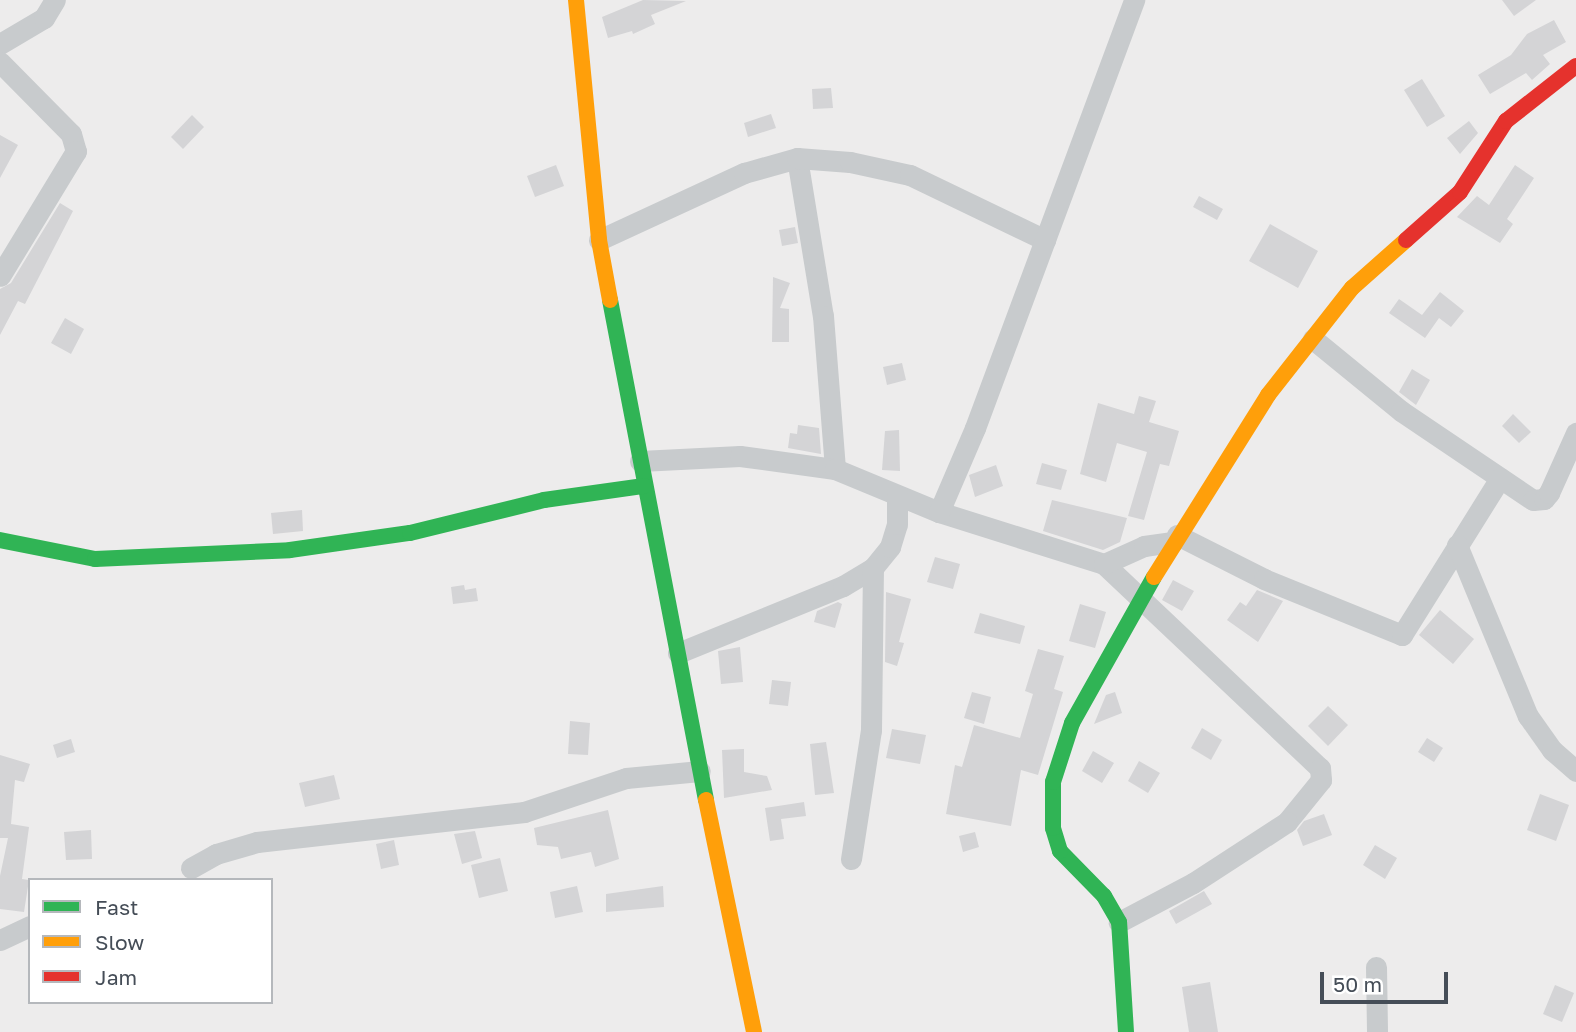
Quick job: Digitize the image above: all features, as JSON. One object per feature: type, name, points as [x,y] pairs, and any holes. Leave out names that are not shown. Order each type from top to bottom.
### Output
[{"type":"street","points":[[0,44],[44,18],[55,0]]},
{"type":"street","points":[[576,0],[599,240],[644,486],[754,1032]]},
{"type":"street","points":[[939,512],[1045,240],[1134,0]]},
{"type":"street","points":[[0,62],[71,134],[76,151],[0,276]]},
{"type":"street","points":[[1126,1032],[1119,922],[1104,896],[1060,851],[1053,828],[1053,782],[1077,713],[1175,538],[1268,395],[1352,288],[1460,192],[1506,121],[1576,66]]},
{"type":"street","points":[[599,240],[744,173],[797,158],[850,162],[910,174],[1045,240]]},
{"type":"street","points":[[797,158],[823,316],[835,469]]},
{"type":"street","points":[[1313,339],[1401,411],[1533,500],[1544,499],[1576,433]]},
{"type":"street","points":[[640,461],[740,456],[835,469],[939,512],[1104,564],[1143,597],[1320,768],[1321,780],[1287,822],[1193,883],[1119,922]]},
{"type":"street","points":[[1104,564],[1144,545],[1175,538],[1398,635],[1405,632],[1500,478]]},
{"type":"street","points":[[0,540],[95,559],[290,550],[410,533],[600,489],[644,486]]},
{"type":"street","points":[[678,653],[843,586],[873,568],[890,547],[897,524],[897,496]]},
{"type":"street","points":[[1457,545],[1528,716],[1552,750],[1576,771]]},
{"type":"street","points":[[851,859],[871,730],[873,568]]},
{"type":"street","points":[[191,868],[216,854],[257,842],[524,812],[625,778],[700,771]]},
{"type":"street","points":[[0,940],[28,927]]},
{"type":"street","points":[[1376,967],[1377,1032]]},
{"type":"building","points":[[643,0],[686,1],[651,15],[655,24],[633,34],[632,31],[608,38],[602,17]]},
{"type":"building","points":[[1502,0],[1536,0],[1514,16]]},
{"type":"building","points":[[1554,20],[1566,42],[1543,55],[1550,64],[1532,80],[1526,73],[1490,94],[1478,75],[1511,55],[1527,34]]},
{"type":"building","points":[[1422,79],[1445,116],[1427,127],[1404,90]]},
{"type":"building","points":[[831,88],[833,108],[813,109],[812,89]]},
{"type":"building","points":[[771,114],[776,128],[748,137],[744,123]]},
{"type":"building","points":[[192,115],[204,127],[183,149],[171,137]]},
{"type":"building","points":[[1469,121],[1478,133],[1460,154],[1447,138]]},
{"type":"building","points":[[0,135],[18,145],[0,178]]},
{"type":"building","points":[[556,165],[564,186],[535,197],[527,176]]},
{"type":"building","points":[[1515,165],[1534,178],[1507,219],[1513,224],[1500,243],[1457,217],[1477,196],[1489,205]]},
{"type":"building","points":[[1199,196],[1223,209],[1217,220],[1193,207]]},
{"type":"building","points":[[60,203],[73,211],[25,304],[18,301],[0,335],[0,289],[11,283]]},
{"type":"building","points":[[1270,224],[1318,251],[1298,288],[1249,261]]},
{"type":"building","points":[[795,227],[798,243],[782,246],[779,230]]},
{"type":"building","points":[[773,277],[790,283],[780,308],[789,309],[789,342],[772,342]]},
{"type":"building","points":[[1440,292],[1464,311],[1451,327],[1439,318],[1425,338],[1389,313],[1399,299],[1422,315]]},
{"type":"building","points":[[65,318],[84,329],[71,354],[51,343]]},
{"type":"building","points":[[902,363],[906,380],[887,385],[883,367]]},
{"type":"building","points":[[1412,369],[1430,380],[1416,405],[1399,392]]},
{"type":"building","points":[[1139,396],[1156,401],[1149,422],[1179,431],[1169,466],[1160,464],[1144,520],[1128,516],[1147,452],[1117,443],[1106,482],[1080,474],[1098,403],[1134,414]]},
{"type":"building","points":[[1513,414],[1531,432],[1519,443],[1502,426]]},
{"type":"building","points":[[798,425],[819,428],[821,454],[788,448],[790,433],[797,434]]},
{"type":"building","points":[[899,430],[900,471],[882,470],[885,431]]},
{"type":"building","points":[[1042,463],[1067,470],[1061,490],[1036,484]]},
{"type":"building","points":[[996,465],[1003,486],[975,497],[969,475]]},
{"type":"building","points":[[1052,500],[1127,518],[1120,542],[1103,550],[1043,531]]},
{"type":"building","points":[[302,510],[303,531],[273,534],[271,513]]},
{"type":"building","points":[[935,557],[960,564],[953,589],[927,582]]},
{"type":"building","points":[[1173,580],[1194,591],[1182,611],[1162,600]]},
{"type":"building","points":[[464,585],[465,590],[476,588],[478,601],[453,604],[451,587]]},
{"type":"building","points":[[1257,590],[1283,601],[1258,642],[1227,620],[1240,602],[1246,606]]},
{"type":"building","points":[[886,592],[911,599],[899,642],[904,643],[897,666],[885,662]]},
{"type":"building","points":[[838,602],[842,604],[835,628],[814,622],[817,611]]},
{"type":"building","points":[[1080,604],[1106,612],[1095,648],[1069,641]]},
{"type":"building","points":[[1440,610],[1474,639],[1453,664],[1419,635]]},
{"type":"building","points":[[980,613],[1025,626],[1020,644],[974,633]]},
{"type":"building","points":[[740,647],[743,682],[721,684],[718,651]]},
{"type":"building","points":[[1038,649],[1064,656],[1054,689],[1063,692],[1038,775],[1021,770],[1011,826],[946,814],[955,765],[962,767],[974,725],[1020,738],[1033,694],[1025,691]]},
{"type":"building","points":[[772,680],[791,682],[788,706],[769,704]]},
{"type":"building","points":[[972,692],[991,697],[984,724],[964,718]]},
{"type":"building","points":[[1115,692],[1122,713],[1094,724],[1106,695]]},
{"type":"building","points":[[1328,706],[1348,725],[1328,746],[1308,726]]},
{"type":"building","points":[[570,721],[590,723],[588,755],[568,754]]},
{"type":"building","points":[[1202,728],[1222,740],[1211,760],[1191,748]]},
{"type":"building","points":[[892,729],[926,735],[920,764],[886,758]]},
{"type":"building","points":[[1427,738],[1443,748],[1434,762],[1418,752]]},
{"type":"building","points":[[71,739],[75,752],[57,758],[53,745]]},
{"type":"building","points":[[826,742],[834,793],[815,795],[810,744]]},
{"type":"building","points":[[744,749],[744,772],[767,776],[772,790],[724,798],[722,750]]},
{"type":"building","points":[[1093,751],[1114,763],[1102,783],[1082,771]]},
{"type":"building","points":[[0,755],[30,764],[24,782],[15,780],[11,824],[29,827],[22,879],[28,880],[24,912],[0,909],[0,876],[8,838],[0,838]]},
{"type":"building","points":[[1139,761],[1160,773],[1148,793],[1128,781]]},
{"type":"building","points":[[334,775],[340,799],[305,807],[299,783]]},
{"type":"building","points":[[1540,794],[1569,805],[1556,841],[1527,830]]},
{"type":"building","points":[[804,802],[806,816],[781,819],[784,839],[770,841],[765,808]]},
{"type":"building","points":[[608,810],[619,859],[595,867],[591,852],[561,859],[558,847],[537,845],[534,828]]},
{"type":"building","points":[[1324,814],[1332,835],[1303,846],[1297,830],[1304,821]]},
{"type":"building","points":[[91,830],[92,859],[66,860],[64,832]]},
{"type":"building","points":[[475,831],[482,858],[462,864],[454,834]]},
{"type":"building","points":[[975,832],[979,847],[963,852],[959,836]]},
{"type":"building","points":[[394,840],[399,865],[381,869],[376,844]]},
{"type":"building","points":[[1375,845],[1397,858],[1385,879],[1363,865]]},
{"type":"building","points":[[500,858],[508,891],[479,898],[471,865]]},
{"type":"building","points":[[577,886],[583,912],[555,918],[550,892]]},
{"type":"building","points":[[663,886],[664,907],[606,912],[606,894]]},
{"type":"building","points":[[1204,891],[1212,904],[1176,924],[1169,911]]},
{"type":"building","points":[[1210,982],[1218,1032],[1189,1032],[1182,987]]},
{"type":"building","points":[[1555,985],[1574,993],[1562,1022],[1543,1014]]},
{"type":"traffic: fast","points":[[610,300],[706,800]]},
{"type":"traffic: fast","points":[[0,540],[95,559],[290,550],[410,533],[544,500],[644,486]]},
{"type":"traffic: fast","points":[[1126,1032],[1119,922],[1104,896],[1060,851],[1053,828],[1053,782],[1072,723],[1154,577]]},
{"type":"traffic: slow","points":[[576,0],[599,240],[610,300]]},
{"type":"traffic: slow","points":[[1154,577],[1268,395],[1352,288],[1406,240]]},
{"type":"traffic: slow","points":[[706,800],[754,1032]]},
{"type":"traffic: jam","points":[[1406,240],[1460,192],[1506,121],[1576,66]]}]
